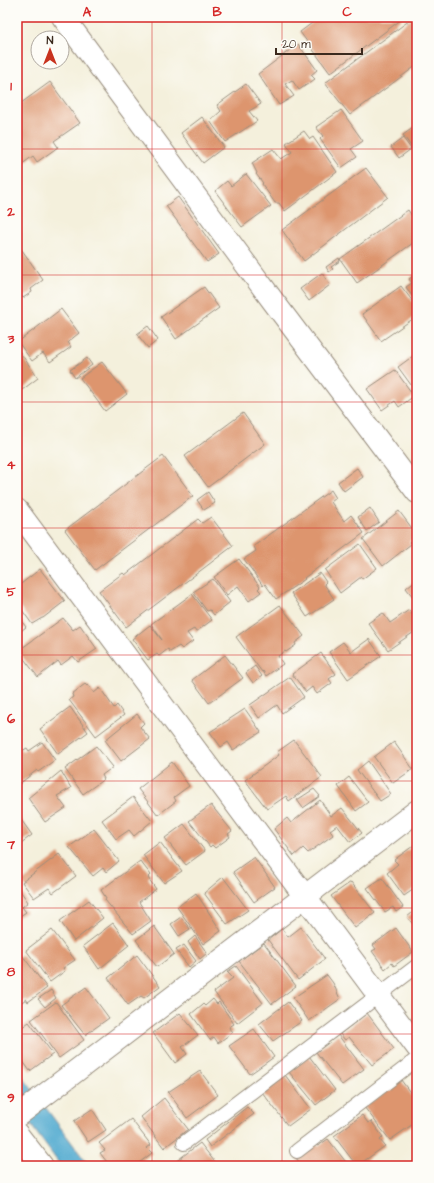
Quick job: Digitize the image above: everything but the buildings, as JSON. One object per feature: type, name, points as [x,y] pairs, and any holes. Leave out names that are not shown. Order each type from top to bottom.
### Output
[{"type":"street","points":[[63,17],[264,289],[417,492]]},
{"type":"street","points":[[17,510],[417,1047]]},
{"type":"street","points":[[42,1166],[17,1122],[43,1096],[417,811]]},
{"type":"lane","points":[[184,1143],[417,966]]},
{"type":"lane","points":[[297,1151],[417,1059]]},
{"type":"water","points":[[17,1069],[89,1166],[61,1166],[17,1106]]}]
